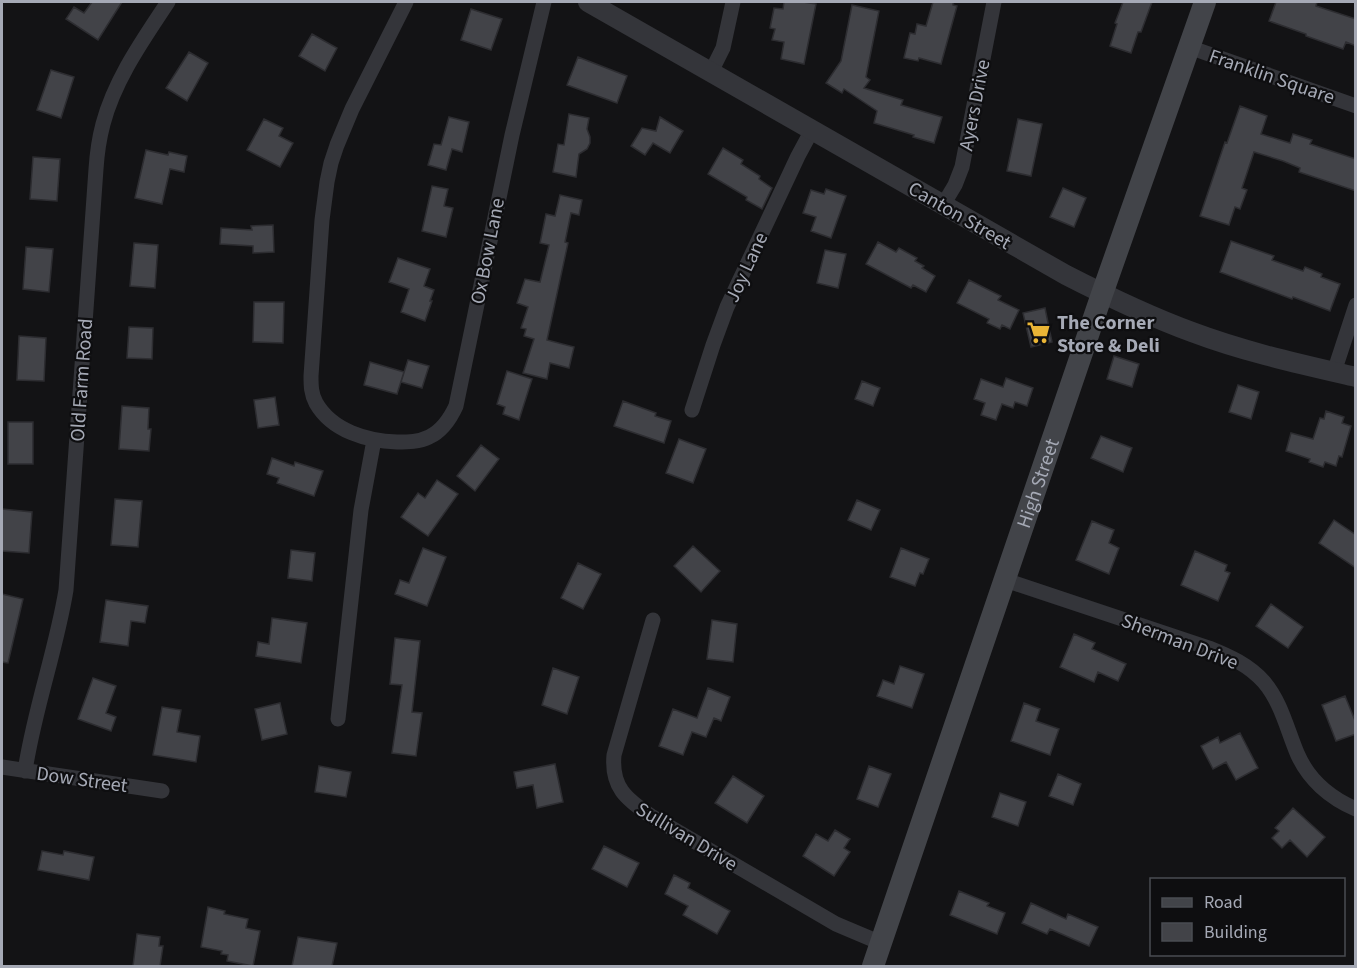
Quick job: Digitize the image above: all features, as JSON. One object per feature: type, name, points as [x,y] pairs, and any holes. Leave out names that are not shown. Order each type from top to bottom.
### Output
[{"type":"main road","name":"High Street","points":[[873,966],[1102,294],[1205,2]]},
{"type":"street","name":"Old Farm Road","points":[[25,771],[28,748],[66,590],[99,139],[118,83],[168,2]]},
{"type":"street","name":"Ox Bow Lane","points":[[406,2],[352,109],[337,145],[327,182],[322,220],[311,375],[312,393],[319,407],[340,427],[374,440],[411,442],[428,438],[436,433],[448,422],[456,406],[512,135],[544,2]]},
{"type":"street","name":"Canton Street","points":[[588,2],[1102,294],[1213,339],[1269,356],[1356,377]]},
{"type":"street","points":[[711,72],[723,48],[733,2]]},
{"type":"street","name":"Ayers Drive","points":[[943,205],[962,167],[994,2]]},
{"type":"street","name":"Franklin Square","points":[[1189,47],[1356,106]]},
{"type":"street","name":"Joy Lane","points":[[692,410],[712,345],[728,307],[812,130]]},
{"type":"street","points":[[1334,372],[1356,305]]},
{"type":"street","points":[[338,719],[361,510],[374,440]]},
{"type":"street","name":"Sherman Drive","points":[[1005,580],[1209,648],[1235,659],[1263,681],[1276,700],[1307,772],[1338,801],[1356,809]]},
{"type":"street","name":"Sullivan Drive","points":[[652,620],[614,755],[614,776],[623,794],[651,816],[836,924],[881,943]]},
{"type":"street","name":"Dow Street","points":[[2,767],[162,790]]},
{"type":"building","points":[[92,2],[122,2],[98,40],[66,19],[74,7],[84,13]]},
{"type":"building","points":[[784,2],[816,4],[804,64],[781,59],[784,42],[772,40],[775,29],[770,28],[774,8],[783,9]]},
{"type":"building","points":[[933,2],[953,2],[953,5],[957,6],[941,64],[919,58],[918,61],[904,58],[910,33],[915,34],[917,24],[926,26]]},
{"type":"building","points":[[1123,2],[1152,2],[1131,53],[1110,46]]},
{"type":"building","points":[[1276,2],[1317,2],[1316,6],[1356,19],[1356,46],[1346,42],[1343,49],[1269,21]]},
{"type":"building","points":[[852,5],[879,11],[866,77],[870,80],[864,88],[903,100],[901,105],[942,117],[934,143],[874,123],[877,111],[844,89],[842,93],[826,83],[841,61]]},
{"type":"building","points":[[471,9],[502,19],[491,50],[461,40]]},
{"type":"building","points":[[312,34],[337,48],[325,71],[299,56]]},
{"type":"building","points":[[189,52],[208,63],[187,101],[166,88]]},
{"type":"building","points":[[578,57],[627,76],[617,103],[567,85]]},
{"type":"building","points":[[51,70],[74,77],[61,118],[37,110]]},
{"type":"building","points":[[1240,106],[1267,116],[1261,134],[1290,143],[1293,134],[1312,140],[1310,144],[1356,159],[1356,191],[1299,172],[1300,168],[1254,152],[1242,188],[1247,190],[1240,209],[1235,207],[1229,225],[1200,216]]},
{"type":"building","points":[[569,114],[589,118],[587,129],[590,143],[587,149],[579,154],[576,177],[553,172],[558,144],[564,145]]},
{"type":"building","points":[[449,117],[469,122],[462,152],[452,149],[446,170],[428,165],[434,144],[441,145]]},
{"type":"building","points":[[660,117],[683,131],[670,153],[653,143],[645,155],[631,146],[642,128],[656,131]]},
{"type":"building","points":[[264,119],[283,128],[279,136],[293,143],[280,167],[247,150]]},
{"type":"building","points":[[1018,119],[1042,124],[1031,176],[1007,171]]},
{"type":"building","points":[[723,148],[743,160],[741,164],[760,176],[759,179],[772,188],[762,209],[746,200],[747,197],[708,174]]},
{"type":"building","points":[[146,150],[187,156],[184,172],[170,169],[162,204],[135,198]]},
{"type":"building","points":[[33,157],[60,159],[57,201],[30,199]]},
{"type":"building","points":[[432,186],[448,189],[444,206],[453,208],[446,237],[422,231]]},
{"type":"building","points":[[1063,188],[1086,198],[1074,227],[1050,217]]},
{"type":"building","points":[[826,189],[846,196],[831,238],[811,231],[816,217],[803,213],[811,190],[824,194]]},
{"type":"building","points":[[560,195],[582,200],[579,215],[571,213],[565,242],[568,243],[547,340],[574,347],[569,368],[550,363],[547,379],[523,373],[534,339],[524,336],[526,329],[521,328],[528,307],[517,303],[525,279],[540,282],[549,245],[540,243],[546,214],[555,216]]},
{"type":"building","points":[[273,225],[274,252],[253,253],[253,246],[220,244],[221,228],[252,230],[251,226]]},
{"type":"building","points":[[1231,241],[1274,256],[1272,260],[1303,271],[1305,267],[1322,274],[1321,277],[1340,284],[1330,311],[1220,272]]},
{"type":"building","points":[[878,242],[896,252],[899,248],[917,258],[915,261],[924,266],[922,268],[935,276],[926,292],[913,285],[911,288],[866,264]]},
{"type":"building","points":[[134,243],[158,245],[155,288],[130,286]]},
{"type":"building","points":[[26,247],[53,249],[49,292],[23,289]]},
{"type":"building","points":[[825,250],[846,254],[838,288],[817,283]]},
{"type":"building","points":[[398,258],[430,269],[424,286],[434,290],[425,321],[401,312],[409,289],[389,282]]},
{"type":"building","points":[[969,280],[1001,296],[998,300],[1019,310],[1010,329],[1002,325],[1000,329],[987,323],[989,319],[957,303]]},
{"type":"building","points":[[254,302],[284,302],[283,343],[253,342]]},
{"type":"building","name":"The Corner Store & Deli","points":[[1045,308],[1052,342],[1031,347],[1023,313]]},
{"type":"building","points":[[129,327],[153,328],[152,359],[127,358]]},
{"type":"building","points":[[19,336],[46,338],[44,381],[17,380]]},
{"type":"building","points":[[1114,356],[1139,364],[1132,387],[1107,379]]},
{"type":"building","points":[[408,360],[429,366],[422,388],[401,382]]},
{"type":"building","points":[[370,362],[404,372],[397,394],[364,385]]},
{"type":"building","points":[[507,371],[532,379],[519,420],[503,414],[505,407],[497,404]]},
{"type":"building","points":[[1006,378],[1033,388],[1027,406],[1015,402],[1013,408],[1002,404],[996,420],[981,415],[985,403],[974,399],[981,379],[1003,387]]},
{"type":"building","points":[[862,381],[880,388],[873,406],[855,399]]},
{"type":"building","points":[[1238,385],[1259,392],[1251,419],[1229,412]]},
{"type":"building","points":[[275,397],[279,425],[258,428],[254,400]]},
{"type":"building","points":[[623,401],[671,421],[664,443],[614,426]]},
{"type":"building","points":[[122,406],[149,408],[148,429],[151,429],[149,451],[119,449]]},
{"type":"building","points":[[1326,411],[1344,417],[1342,423],[1351,426],[1342,457],[1339,456],[1336,466],[1325,462],[1323,467],[1309,462],[1310,459],[1286,451],[1291,433],[1313,439],[1320,418],[1324,419]]},
{"type":"building","points":[[8,422],[33,422],[33,464],[8,464]]},
{"type":"building","points":[[1101,436],[1132,448],[1123,472],[1091,458]]},
{"type":"building","points":[[679,439],[706,449],[693,483],[666,473]]},
{"type":"building","points":[[481,445],[499,459],[475,491],[457,476]]},
{"type":"building","points":[[272,458],[294,466],[295,462],[323,471],[314,496],[277,483],[279,478],[267,474]]},
{"type":"building","points":[[437,480],[458,494],[428,536],[401,517],[418,493],[425,498]]},
{"type":"building","points":[[115,499],[142,501],[138,547],[111,545]]},
{"type":"building","points":[[857,500],[880,510],[871,530],[848,520]]},
{"type":"building","points":[[2,509],[32,512],[29,553],[2,551]]},
{"type":"building","points":[[1334,520],[1356,535],[1356,568],[1319,543]]},
{"type":"building","points":[[1092,521],[1114,530],[1109,543],[1119,548],[1109,574],[1076,560]]},
{"type":"building","points":[[693,546],[720,571],[701,592],[674,566]]},
{"type":"building","points":[[423,548],[446,557],[427,606],[395,594],[400,580],[409,583]]},
{"type":"building","points":[[901,548],[929,559],[915,586],[890,577]]},
{"type":"building","points":[[291,550],[315,553],[312,581],[288,578]]},
{"type":"building","points":[[1195,551],[1227,565],[1225,571],[1230,573],[1218,601],[1181,585]]},
{"type":"building","points":[[578,563],[601,574],[583,609],[561,598]]},
{"type":"building","points":[[2,594],[23,599],[8,663],[2,662]]},
{"type":"building","points":[[106,600],[148,606],[145,623],[131,621],[128,646],[100,642]]},
{"type":"building","points":[[1271,604],[1303,627],[1288,648],[1256,626]]},
{"type":"building","points":[[272,618],[307,623],[301,663],[256,656],[258,642],[269,644]]},
{"type":"building","points":[[712,620],[737,624],[733,662],[707,659]]},
{"type":"building","points":[[1074,634],[1095,643],[1092,649],[1126,664],[1118,681],[1098,672],[1094,682],[1060,667]]},
{"type":"building","points":[[395,638],[420,641],[412,712],[422,713],[416,756],[392,753],[402,685],[390,684]]},
{"type":"building","points":[[900,666],[924,674],[912,708],[877,696],[883,680],[894,684]]},
{"type":"building","points":[[553,668],[579,677],[567,714],[542,705]]},
{"type":"building","points":[[93,678],[116,686],[106,713],[116,717],[111,731],[78,719]]},
{"type":"building","points":[[708,688],[730,697],[721,721],[714,718],[706,737],[692,732],[683,755],[659,746],[673,709],[697,718]]},
{"type":"building","points":[[1345,696],[1356,723],[1356,734],[1336,741],[1322,705]]},
{"type":"building","points":[[280,703],[287,734],[262,740],[255,709]]},
{"type":"building","points":[[1024,703],[1040,709],[1036,721],[1059,729],[1050,755],[1011,741]]},
{"type":"building","points":[[162,707],[181,710],[177,732],[200,736],[196,762],[153,755]]},
{"type":"building","points":[[1240,733],[1258,768],[1236,780],[1226,762],[1213,769],[1201,746],[1218,737],[1220,743]]},
{"type":"building","points":[[555,764],[563,802],[537,808],[533,785],[517,788],[514,772]]},
{"type":"building","points":[[319,766],[351,772],[346,797],[315,792]]},
{"type":"building","points":[[869,766],[891,774],[878,807],[857,799]]},
{"type":"building","points":[[1058,774],[1081,784],[1073,805],[1049,796]]},
{"type":"building","points":[[733,776],[764,796],[747,823],[715,803]]},
{"type":"building","points":[[1000,793],[1026,802],[1018,826],[992,817]]},
{"type":"building","points":[[1293,808],[1325,837],[1307,857],[1290,840],[1282,848],[1272,838],[1279,831],[1275,828]]},
{"type":"building","points":[[835,830],[850,839],[844,848],[850,852],[834,876],[803,856],[816,834],[828,841]]},
{"type":"building","points":[[604,846],[639,863],[627,887],[592,869]]},
{"type":"building","points":[[42,851],[63,855],[64,851],[94,857],[89,880],[38,870]]},
{"type":"building","points":[[674,875],[690,883],[688,888],[730,911],[717,934],[683,915],[688,906],[665,894]]},
{"type":"building","points":[[959,891],[989,903],[987,906],[1005,913],[997,934],[950,915]]},
{"type":"building","points":[[1031,903],[1066,919],[1068,914],[1098,927],[1089,946],[1050,929],[1047,934],[1022,923]]},
{"type":"building","points":[[208,907],[225,911],[224,914],[248,919],[246,928],[260,931],[253,966],[227,961],[228,955],[221,954],[222,951],[201,947]]},
{"type":"building","points":[[137,934],[160,937],[159,946],[163,946],[160,966],[133,966]]},
{"type":"building","points":[[298,937],[337,943],[332,966],[292,966]]},
{"type":"place","name":"The Corner Store & Deli","points":[[1039,333]]}]
